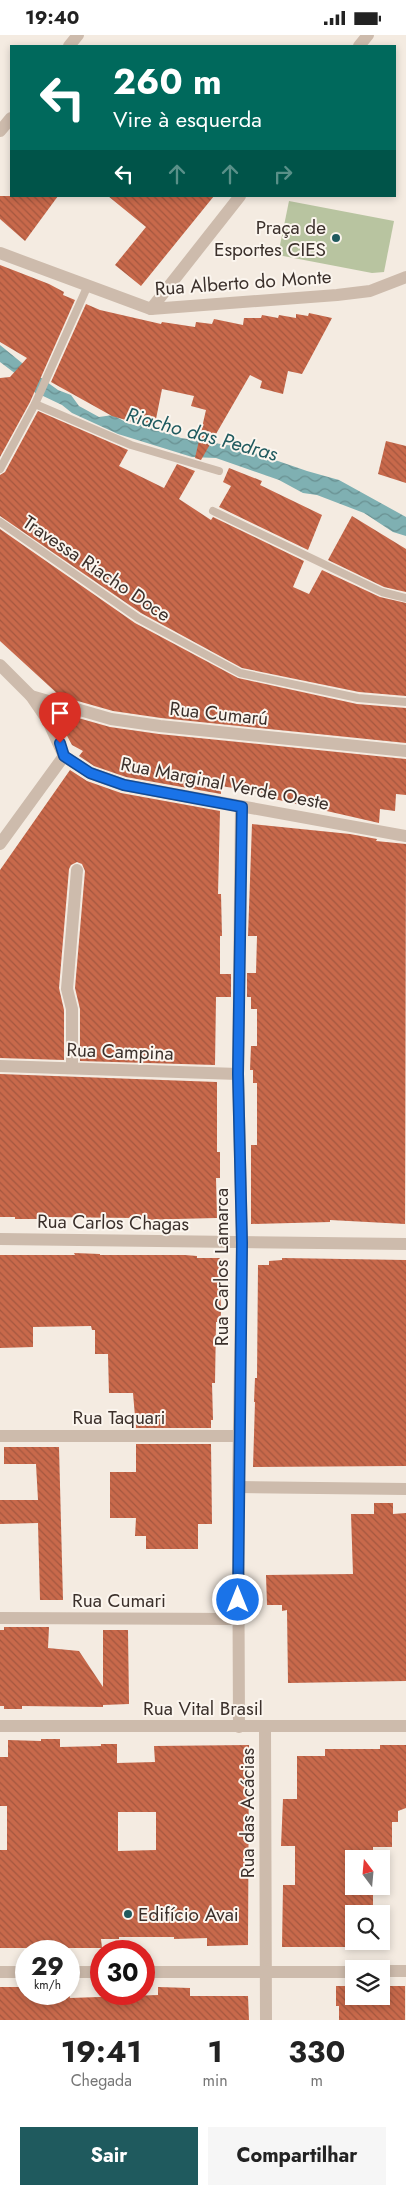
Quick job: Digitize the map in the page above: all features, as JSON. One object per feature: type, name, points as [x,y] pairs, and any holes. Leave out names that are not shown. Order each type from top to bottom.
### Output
[{"type":"street","points":[[70,45],[78,35]]},
{"type":"street","points":[[0,131],[10,119]]},
{"type":"street","points":[[151,309],[239,197]]},
{"type":"street","name":"Rua Alberto do Monte","points":[[0,253],[151,309],[370,291],[406,277]]},
{"type":"street","points":[[0,665],[32,696],[48,721],[64,756],[0,844]]},
{"type":"street","name":"Rua Cumarú","points":[[32,696],[111,719],[160,726],[406,751]]},
{"type":"street","name":"Rua Marginal Verde Oeste","points":[[64,756],[90,773],[124,785],[406,836]]},
{"type":"street","name":"Rua Carlos Lamarca","points":[[239,1727],[238,1436],[242,1243],[238,1074],[242,807]]},
{"type":"street","points":[[72,1068],[72,1009],[67,989],[77,870]]},
{"type":"street","name":"Rua Campina","points":[[0,1066],[238,1074]]},
{"type":"street","name":"Rua Carlos Chagas","points":[[0,1239],[406,1244]]},
{"type":"street","name":"Rua Taquari","points":[[0,1436],[238,1436]]},
{"type":"street","points":[[238,1487],[406,1489]]},
{"type":"street","name":"Rua Cumari","points":[[0,1618],[238,1619]]},
{"type":"street","name":"Rua Vital Brasil","points":[[0,1726],[406,1726]]},
{"type":"street","name":"Rua das Acácias","points":[[266,1727],[266,2020]]},
{"type":"street","points":[[0,1971],[15,1972]]},
{"type":"street","points":[[390,1971],[406,1971]]},
{"type":"street","points":[[155,1972],[345,1972]]},
{"type":"lane","points":[[0,469],[35,404],[88,285]]},
{"type":"lane","points":[[35,404],[131,445],[220,471]]},
{"type":"lane","points":[[213,511],[382,591],[406,599]]},
{"type":"lane","name":"Travessa Riacho Doce","points":[[0,522],[138,618],[240,673],[358,698],[406,701]]},
{"type":"green space","name":"Praça de Esportes CIES","points":[[289,201],[394,221],[384,272],[372,273],[278,255]]},
{"type":"water","points":[[0,345],[58,390],[71,395],[79,406],[99,417],[113,415],[129,424],[145,425],[181,438],[234,446],[339,480],[406,517],[406,536],[393,532],[364,513],[317,495],[303,493],[279,480],[216,458],[192,457],[118,434],[72,413],[62,405],[41,395],[38,396],[24,380],[0,362]]},
{"type":"building","points":[[0,196],[57,197],[25,241],[0,219]]},
{"type":"building","points":[[109,197],[213,197],[141,286],[115,265],[146,227]]},
{"type":"building","points":[[0,265],[49,284],[64,292],[63,295],[75,300],[30,402],[0,457],[0,378],[10,377],[27,358],[0,342]]},
{"type":"building","points":[[86,304],[100,310],[161,324],[162,322],[195,327],[196,322],[212,324],[214,319],[243,325],[244,318],[261,318],[262,315],[278,318],[279,315],[296,318],[296,314],[308,316],[309,313],[332,318],[302,374],[288,371],[283,394],[260,388],[262,381],[250,375],[201,460],[195,458],[206,410],[191,406],[194,396],[162,389],[155,424],[137,421],[136,423],[112,416],[51,382]]},
{"type":"building","points":[[38,411],[128,450],[119,466],[164,488],[177,464],[195,471],[179,499],[211,520],[213,517],[304,561],[293,587],[309,594],[322,570],[380,597],[406,603],[406,696],[359,692],[242,668],[141,613],[0,516],[0,475],[5,472]]},
{"type":"building","points":[[386,441],[406,446],[406,483],[378,474]]},
{"type":"building","points":[[229,468],[262,481],[260,485],[322,515],[308,550],[219,507],[231,486],[223,482]]},
{"type":"building","points":[[352,516],[406,549],[406,592],[384,587],[328,560]]},
{"type":"building","points":[[0,529],[135,623],[238,678],[357,704],[406,708],[406,743],[161,718],[113,711],[60,696],[0,641]]},
{"type":"building","points":[[64,714],[110,727],[159,734],[406,759],[406,795],[396,794],[395,811],[380,809],[379,823],[270,798],[270,794],[221,786],[221,794],[126,777],[94,766],[79,756],[83,751],[72,745],[59,721]]},
{"type":"building","points":[[70,770],[87,781],[121,793],[220,811],[218,894],[221,894],[222,936],[220,936],[220,974],[231,974],[231,997],[216,997],[215,1065],[80,1061],[80,1009],[75,988],[85,871],[82,864],[77,862],[71,865],[69,869],[59,988],[64,1010],[64,1060],[0,1058],[0,870]]},
{"type":"building","points":[[252,824],[350,834],[377,839],[376,841],[406,844],[405,1224],[330,1220],[330,1222],[251,1224],[251,1145],[257,1145],[257,1083],[253,1083],[253,1070],[250,1070],[251,1046],[257,1046],[257,1009],[251,1009],[251,997],[247,997],[247,973],[256,973],[257,936],[248,936]]},
{"type":"building","points":[[0,1074],[217,1082],[217,1152],[220,1152],[220,1178],[216,1178],[217,1218],[136,1220],[136,1218],[39,1217],[39,1219],[15,1219],[15,1217],[0,1217]]},
{"type":"building","points":[[74,1253],[100,1255],[185,1255],[197,1256],[197,1258],[220,1258],[221,1322],[216,1322],[215,1383],[212,1383],[213,1420],[211,1420],[211,1428],[136,1428],[133,1393],[109,1393],[108,1354],[95,1354],[95,1330],[92,1330],[91,1326],[33,1327],[33,1347],[0,1348],[0,1255],[75,1255]]},
{"type":"building","points":[[282,1258],[406,1260],[406,1466],[253,1467],[255,1378],[257,1378],[258,1265],[269,1265],[269,1261],[282,1260]]},
{"type":"building","points":[[136,1444],[211,1444],[212,1524],[198,1524],[198,1549],[146,1549],[146,1536],[135,1536],[136,1518],[110,1518],[110,1472],[136,1472]]},
{"type":"building","points":[[4,1447],[59,1447],[63,1600],[40,1600],[38,1523],[0,1524],[0,1500],[38,1500],[36,1464],[4,1464]]},
{"type":"building","points":[[374,1503],[393,1503],[393,1514],[406,1513],[406,1681],[288,1683],[287,1610],[282,1611],[282,1605],[267,1605],[266,1575],[353,1574],[351,1514],[374,1514]]},
{"type":"building","points":[[4,1627],[49,1627],[48,1648],[79,1651],[103,1687],[103,1630],[128,1630],[129,1704],[103,1705],[103,1707],[22,1706],[22,1709],[4,1709],[4,1706],[0,1706],[0,1630],[4,1630]]},
{"type":"building","points":[[41,1739],[60,1739],[60,1747],[117,1744],[117,1763],[155,1762],[154,1746],[249,1745],[248,1945],[207,1946],[207,1938],[119,1937],[119,1939],[90,1940],[90,1948],[80,1948],[80,1940],[15,1940],[15,1948],[0,1948],[0,1850],[7,1850],[7,1806],[0,1806],[0,1757],[8,1757],[8,1740],[41,1741]],"holes":[[[118,1812],[156,1812],[156,1850],[118,1851]]]},
{"type":"building","points":[[380,1745],[406,1745],[406,1808],[398,1811],[398,1822],[392,1822],[392,1847],[373,1847],[373,1850],[345,1850],[345,1895],[373,1895],[373,1905],[345,1905],[345,1947],[282,1947],[283,1885],[295,1885],[295,1846],[281,1846],[283,1799],[297,1799],[297,1756],[325,1756],[325,1749],[380,1749]]},
{"type":"building","points":[[336,1986],[345,1986],[345,2005],[390,2005],[390,1986],[405,1986],[405,2020],[339,2020],[339,2006],[336,2006]]},
{"type":"building","points":[[0,1987],[15,1987],[15,2005],[80,2005],[80,1998],[90,1997],[90,2005],[155,2005],[155,1995],[158,1995],[158,1987],[190,1988],[190,1996],[248,1996],[249,2020],[0,2020]]},
{"type":"place","name":"Praça de Esportes CIES","points":[[336,238]]},
{"type":"place","name":"Edifício Avai","points":[[128,1914]]},
{"type":"route","points":[[60,743],[64,756],[90,773],[124,785],[242,807],[238,1074],[242,1243],[238,1436],[238,1600]]},
{"type":"water label","name":"Riacho das Pedras","points":[[202,434]]}]
